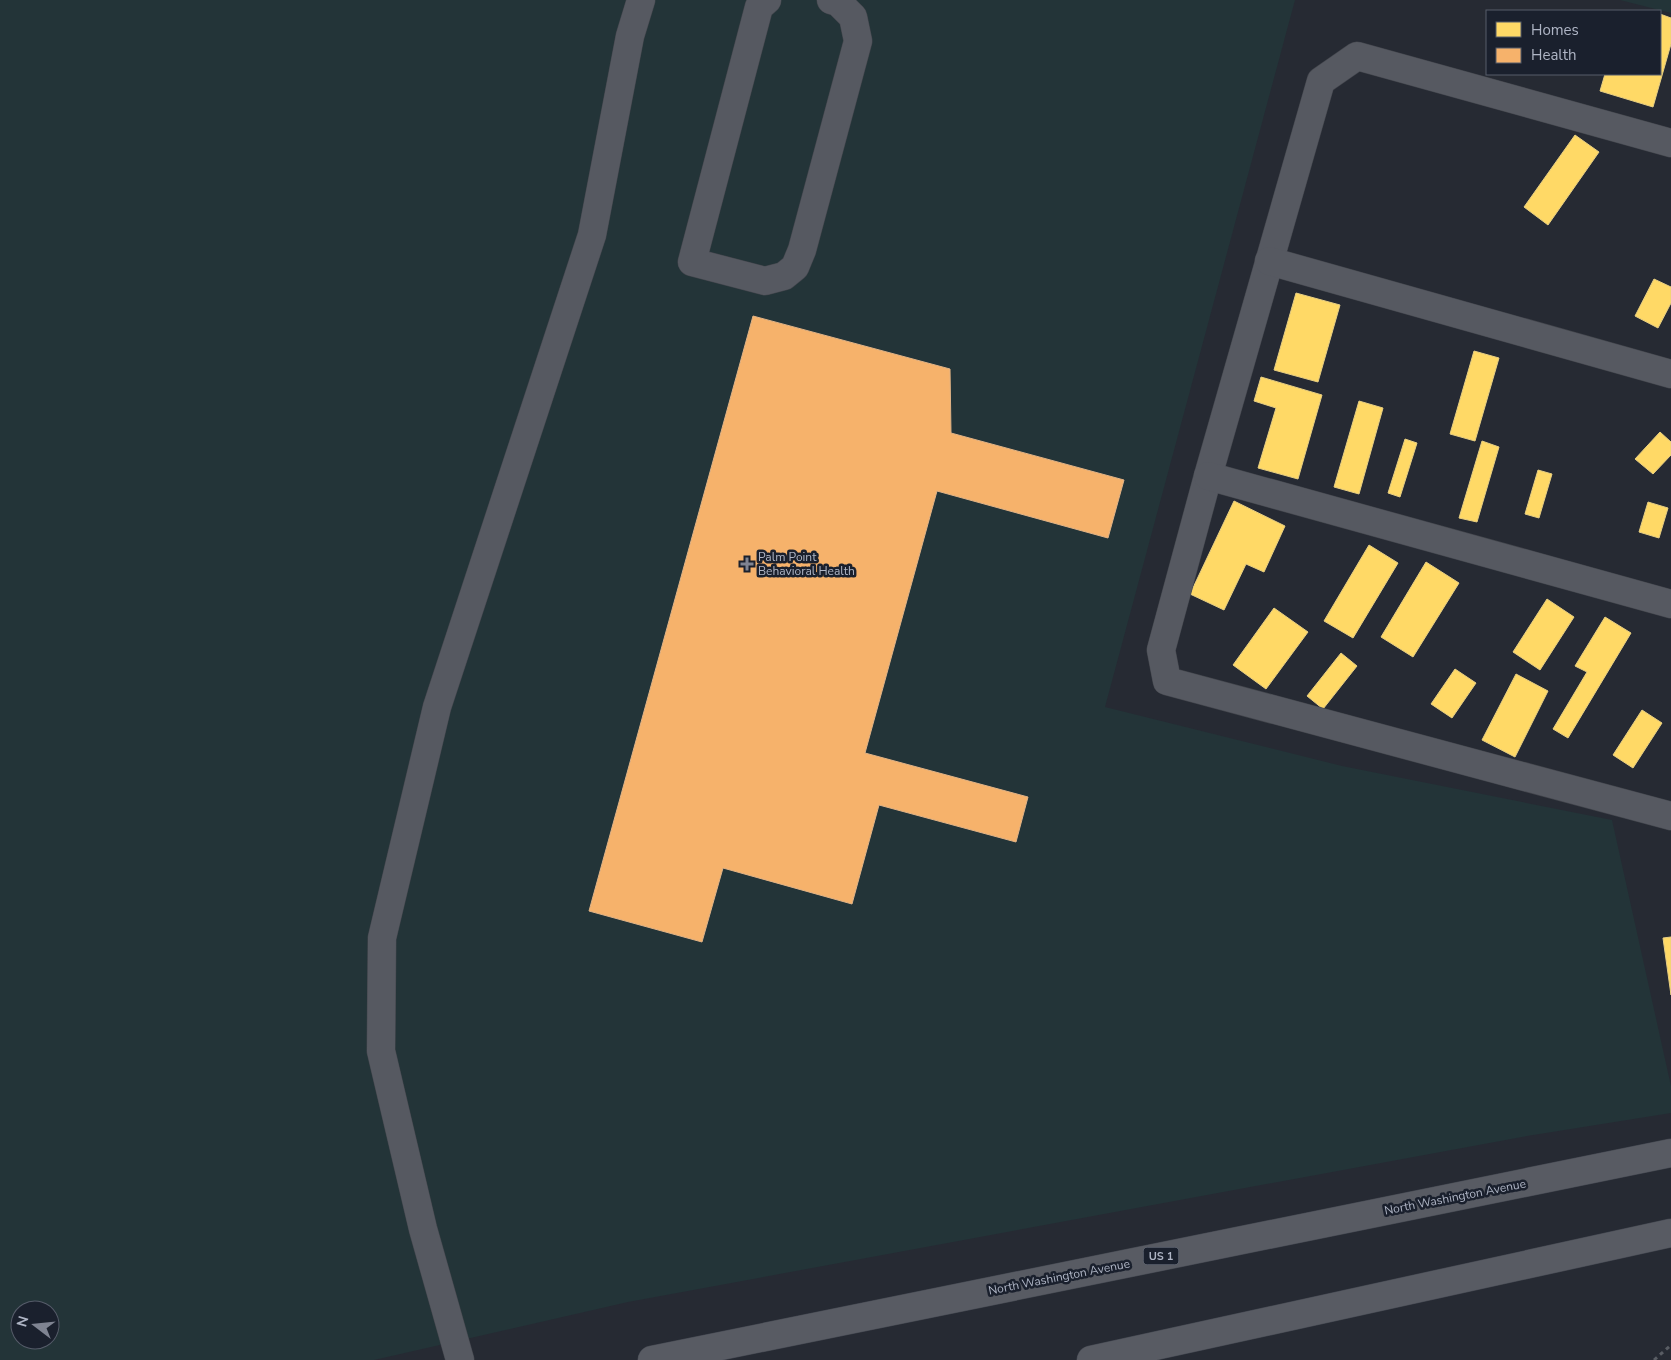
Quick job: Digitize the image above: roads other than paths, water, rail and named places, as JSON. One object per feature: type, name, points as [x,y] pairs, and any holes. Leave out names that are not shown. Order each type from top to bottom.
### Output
[{"type":"main road","name":"North Washington Avenue","points":[[652,1360],[1671,1153]]},
{"type":"main road","points":[[1091,1360],[1671,1233]]},
{"type":"street","points":[[460,1360],[423,1229],[381,1051],[382,938],[437,707],[592,235],[630,36],[642,0]]},
{"type":"street","points":[[767,0],[758,7],[692,262],[765,281],[784,276],[795,267],[802,250],[858,41],[853,17],[838,2],[831,0]]},
{"type":"street","points":[[1671,143],[1357,56],[1321,82],[1160,650],[1167,681],[1671,816]]},
{"type":"street","points":[[1269,260],[1671,374]]},
{"type":"street","points":[[1208,476],[1671,604]]},
{"type":"place","name":"Palm Point Behavioral Health","points":[[747,564]]}]
